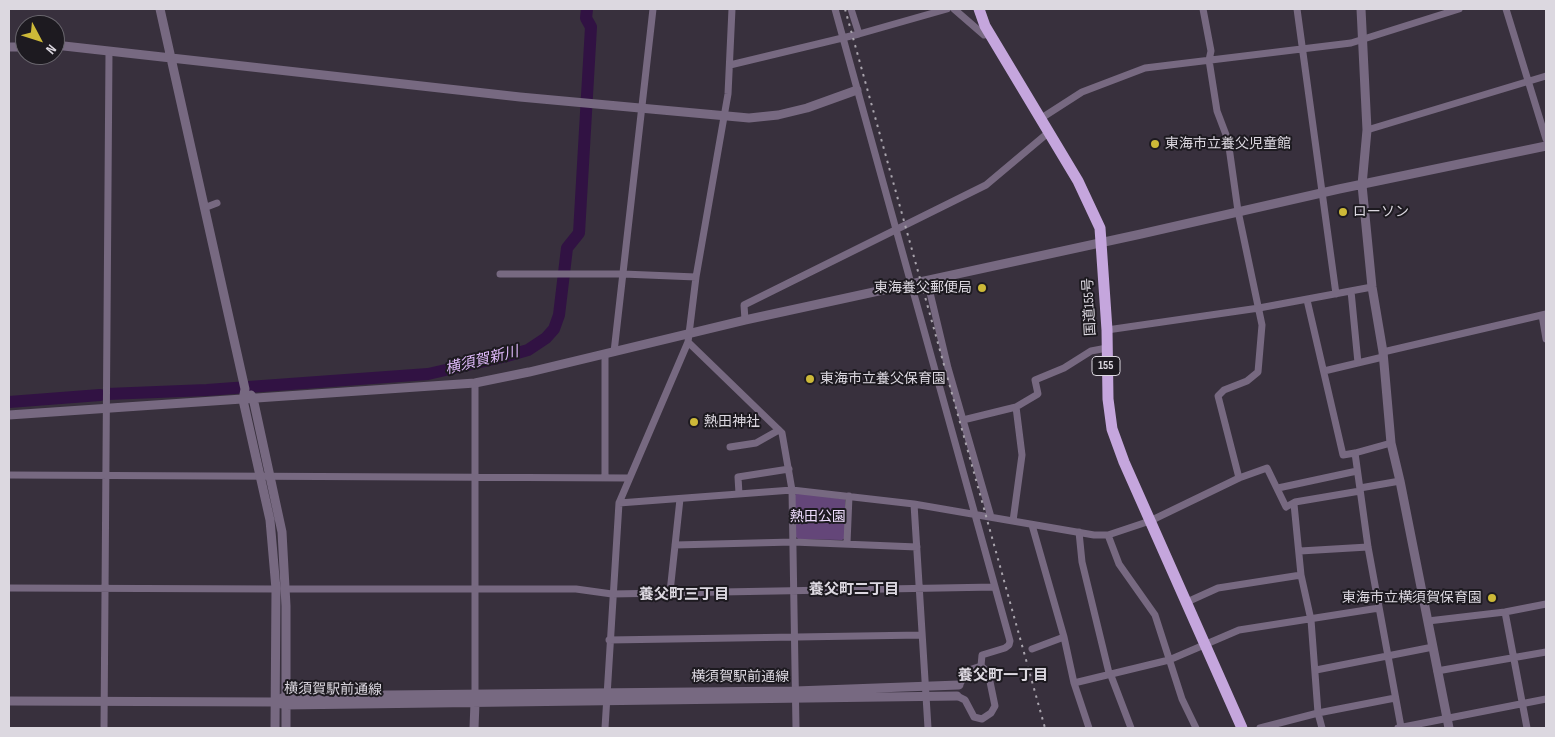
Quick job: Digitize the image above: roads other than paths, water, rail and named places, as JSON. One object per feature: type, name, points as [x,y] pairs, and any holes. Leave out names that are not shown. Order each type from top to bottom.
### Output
[{"type":"highway","name":"国道155号","points":[[979,9],[990,34],[1049,132],[1089,204],[1100,228],[1107,330],[1108,399],[1112,429],[1124,462],[1242,728]]},
{"type":"street","points":[[160,9],[245,385],[254,400],[282,532],[275,728]]},
{"type":"street","points":[[605,477],[610,353],[623,274],[653,9]]},
{"type":"street","points":[[605,728],[618,503],[688,342],[696,277],[728,94],[732,9]]},
{"type":"street","points":[[835,9],[1010,644],[1005,648],[982,655],[981,666]]},
{"type":"street","points":[[851,9],[859,34]]},
{"type":"street","points":[[730,66],[859,34],[947,9]]},
{"type":"street","points":[[954,9],[984,35],[990,34]]},
{"type":"street","points":[[1203,9],[1211,51],[1209,60],[1217,111],[1228,140],[1238,212],[1262,325],[1258,372],[1247,381],[1224,390],[1218,396],[1239,478]]},
{"type":"street","points":[[1297,9],[1336,294]]},
{"type":"street","points":[[1361,9],[1367,130],[1362,185],[1372,287],[1383,354],[1391,443],[1446,719],[1450,728]]},
{"type":"street","points":[[1040,119],[1082,92],[1119,76],[1144,68],[1351,43],[1458,9]]},
{"type":"street","points":[[1506,9],[1546,139]]},
{"type":"street","points":[[65,46],[170,60],[642,109],[750,118],[778,115],[807,108],[858,90]]},
{"type":"street","points":[[104,728],[109,52]]},
{"type":"street","points":[[1367,130],[1546,76]]},
{"type":"street","points":[[745,320],[744,305],[986,185],[1049,132]]},
{"type":"street","points":[[9,415],[254,400],[475,383],[610,353],[690,332],[1546,146]]},
{"type":"street","points":[[204,208],[217,203]]},
{"type":"street","points":[[500,274],[623,274],[696,277]]},
{"type":"street","points":[[928,280],[963,420],[991,518]]},
{"type":"street","points":[[1107,330],[1259,308],[1372,287]]},
{"type":"street","points":[[1351,291],[1358,362]]},
{"type":"street","points":[[1307,300],[1342,455],[1355,454],[1391,443]]},
{"type":"street","points":[[1324,371],[1383,354],[1544,315],[1546,338]]},
{"type":"street","points":[[688,342],[782,433],[792,490],[796,728]]},
{"type":"street","points":[[963,420],[1016,407],[1038,394],[1035,380],[1064,368],[1091,351],[1107,348]]},
{"type":"street","points":[[474,728],[475,383]]},
{"type":"street","points":[[245,385],[243,400],[270,520],[281,589],[286,728]]},
{"type":"street","points":[[1012,521],[1022,454],[1016,407]]},
{"type":"street","points":[[730,447],[756,444],[779,430]]},
{"type":"street","points":[[1355,454],[1368,547],[1399,728],[1546,699]]},
{"type":"street","points":[[618,503],[792,490],[914,504],[991,518],[1108,535],[1150,521],[1239,478],[1267,468],[1286,507],[1400,481]]},
{"type":"street","points":[[739,494],[738,477],[788,469]]},
{"type":"street","points":[[1278,488],[1357,471]]},
{"type":"street","points":[[9,475],[629,478]]},
{"type":"street","points":[[847,543],[848,496]]},
{"type":"street","points":[[670,592],[680,499]]},
{"type":"street","points":[[914,504],[928,728]]},
{"type":"street","points":[[1294,504],[1302,575],[1311,620],[1318,713],[1322,728]]},
{"type":"street","points":[[1032,524],[1064,637],[1074,683],[1089,728]]},
{"type":"street","points":[[1079,532],[1082,562],[1110,673],[1132,728]]},
{"type":"street","points":[[1108,535],[1119,564],[1154,615],[1182,699],[1195,728]]},
{"type":"street","points":[[675,545],[793,542],[917,547]]},
{"type":"street","points":[[1300,551],[1368,547]]},
{"type":"street","points":[[1187,602],[1218,588],[1302,575]]},
{"type":"street","points":[[9,588],[576,589],[612,594],[995,587]]},
{"type":"street","points":[[1428,621],[1505,612],[1546,604]]},
{"type":"street","points":[[1074,683],[1168,660],[1239,630],[1379,608]]},
{"type":"street","points":[[1505,612],[1524,703],[1527,728]]},
{"type":"street","points":[[609,640],[922,635]]},
{"type":"street","points":[[1032,649],[1064,637]]},
{"type":"street","points":[[1316,670],[1433,647]]},
{"type":"street","points":[[1437,670],[1546,652]]},
{"type":"street","points":[[959,685],[969,670],[981,666]]},
{"type":"street","points":[[957,696],[965,700],[974,717],[982,719],[991,713],[995,706],[988,672],[981,666]]},
{"type":"street","name":"横須賀駅前通線","points":[[286,701],[475,704],[606,701],[795,695],[959,685]]},
{"type":"street","name":"横須賀駅前通線","points":[[9,701],[275,702],[475,693],[606,691],[957,696]]},
{"type":"street","points":[[1260,728],[1318,713],[1394,698]]},
{"type":"waterway","name":"横須賀新川","points":[[107,394],[207,390],[428,374],[528,350],[546,338],[554,329],[559,315],[567,248],[579,233],[591,27],[586,18],[587,9]]},
{"type":"waterway","name":"横須賀新川","points":[[9,402],[100,395]]},
{"type":"railway","points":[[845,9],[1045,728]]},
{"type":"place","name":"東海市立養父児童館","points":[[1155,144]]},
{"type":"place","name":"ローソン","points":[[1343,212]]},
{"type":"place","name":"東海養父郵便局","points":[[982,288]]},
{"type":"place","name":"東海市立養父保育園","points":[[810,379]]},
{"type":"place","name":"熱田神社","points":[[694,422]]},
{"type":"place","name":"東海市立横須賀保育園","points":[[1492,598]]},
{"type":"district","name":"養父町二丁目","points":[[854,590]]},
{"type":"district","name":"養父町三丁目","points":[[684,595]]},
{"type":"district","name":"養父町一丁目","points":[[1003,676]]},
{"type":"park label","name":"熱田公園","points":[[818,517]]}]
